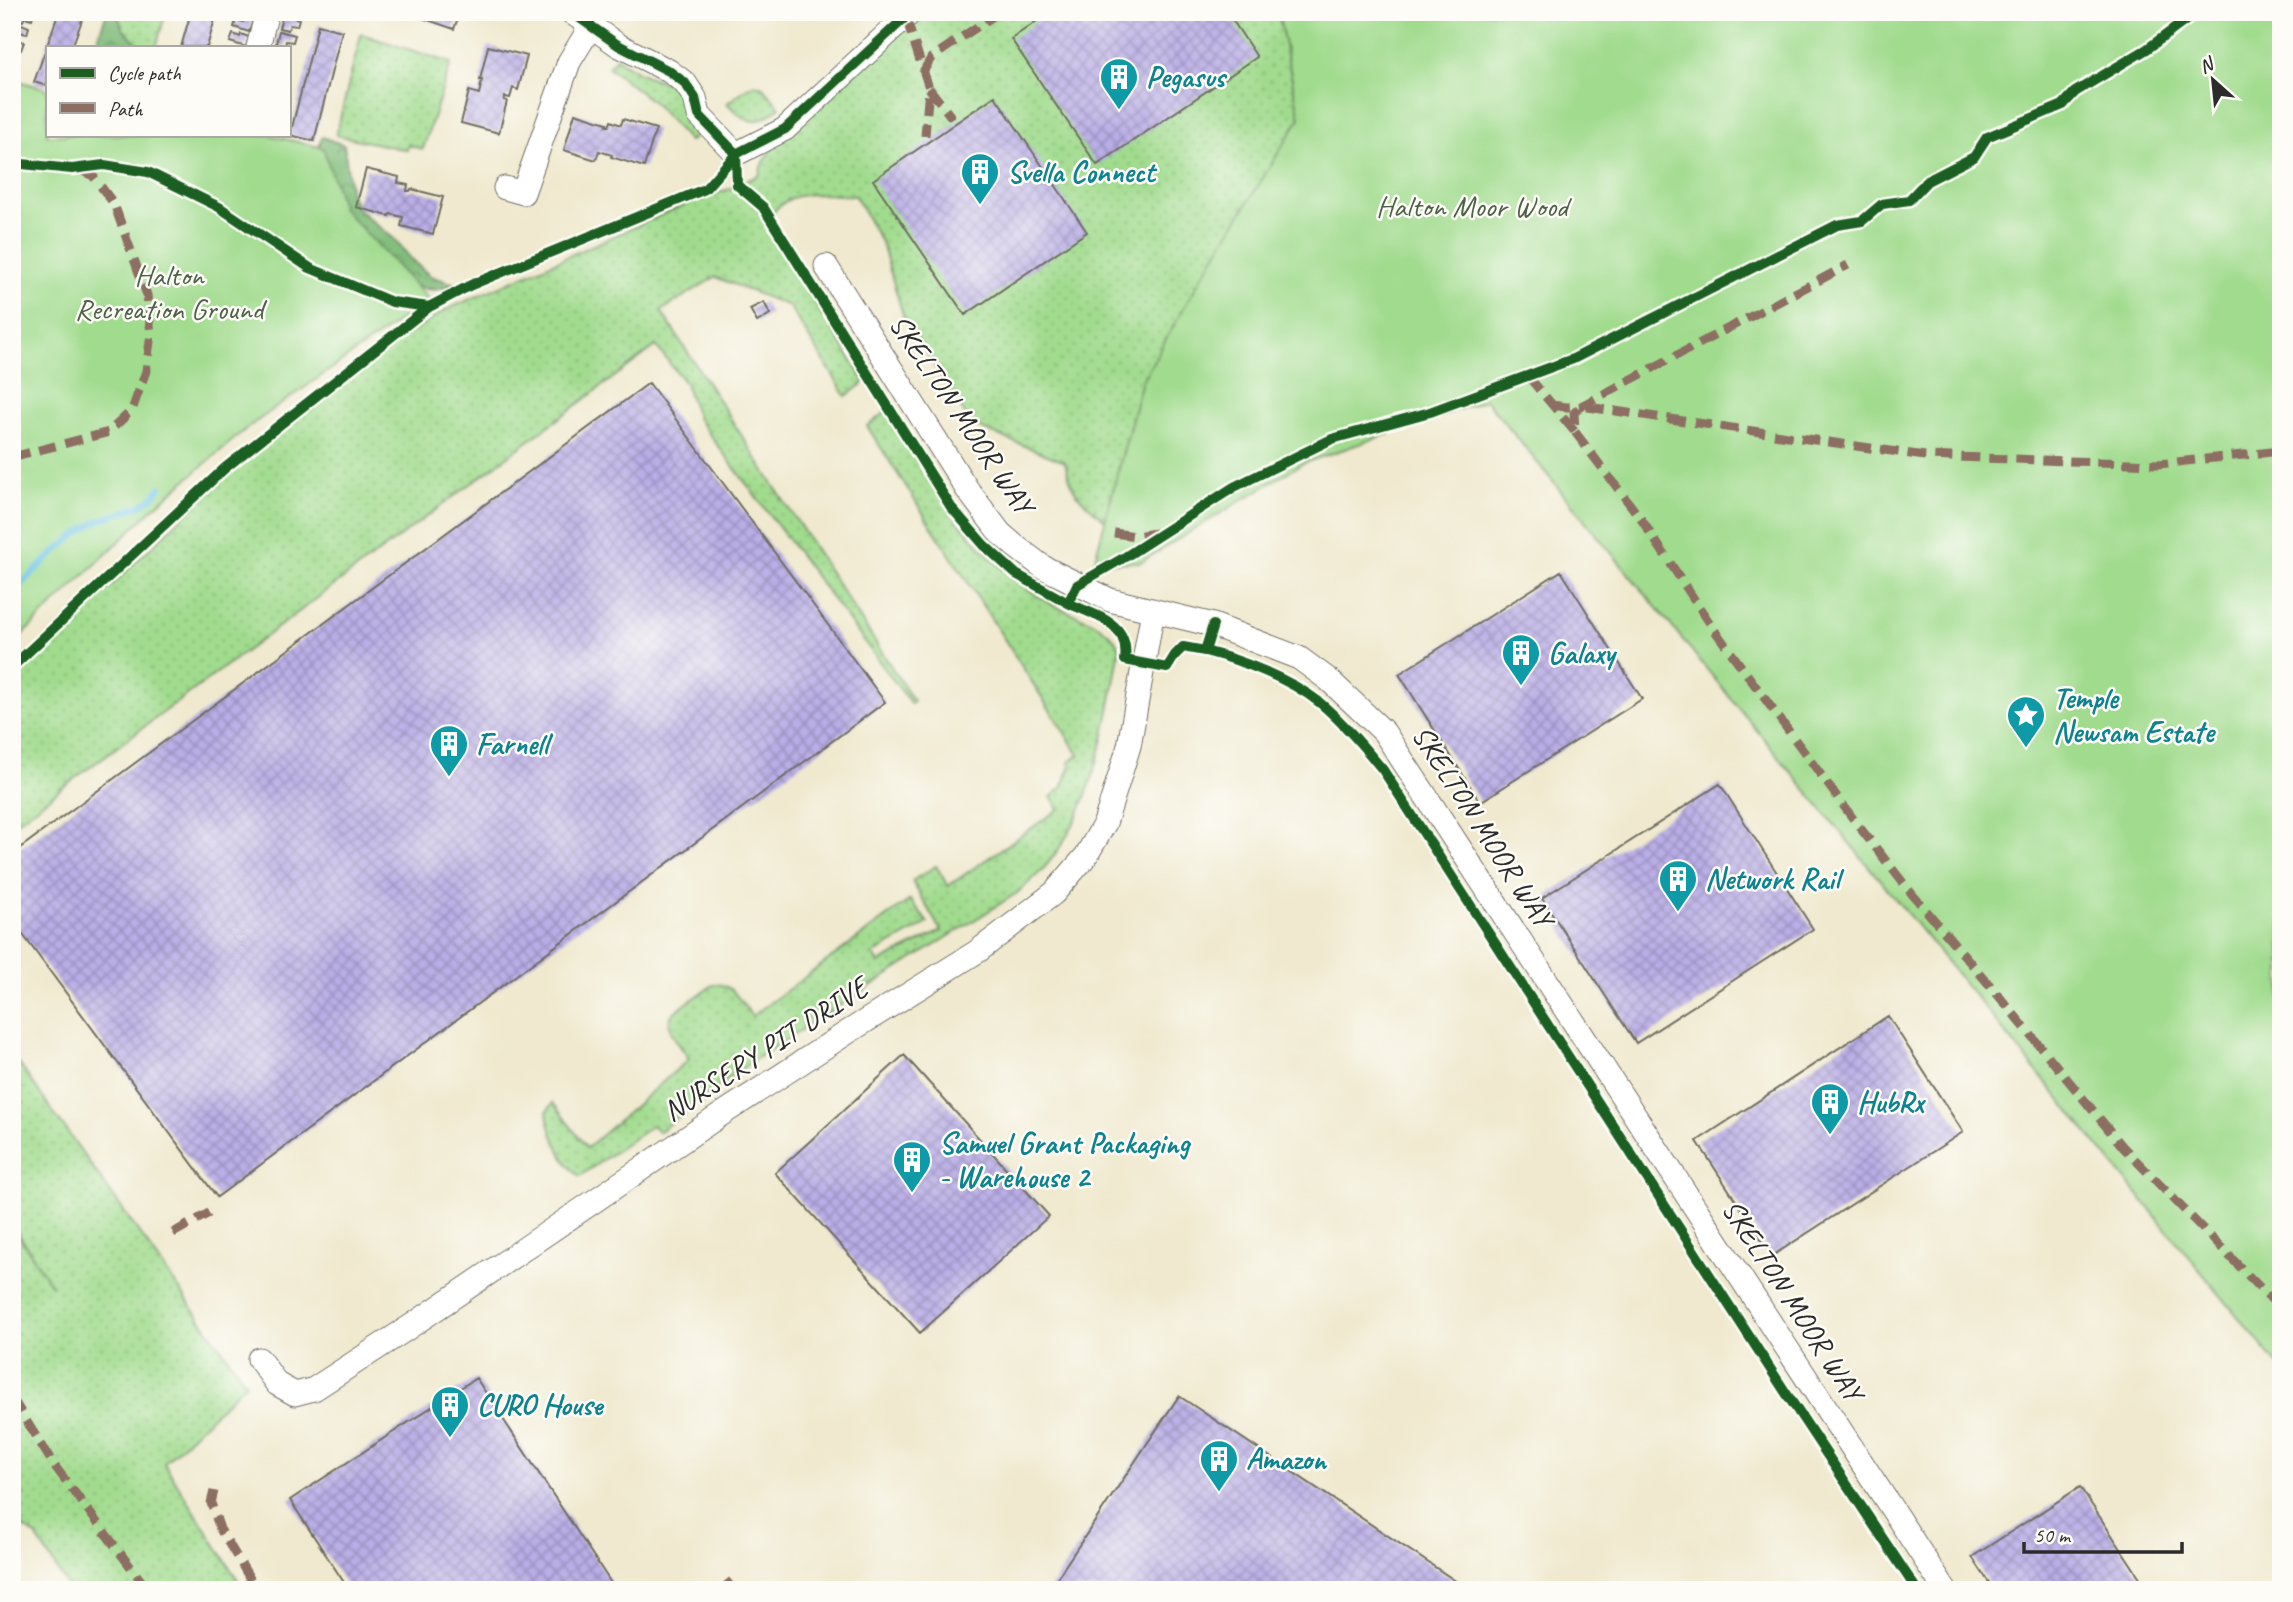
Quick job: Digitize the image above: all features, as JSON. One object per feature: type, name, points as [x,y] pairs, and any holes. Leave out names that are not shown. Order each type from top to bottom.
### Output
[{"type":"street","points":[[258,46],[267,12]]},
{"type":"street","points":[[571,12],[618,45],[669,71],[685,83],[695,98],[699,115],[736,153],[785,129],[911,12]]},
{"type":"street","points":[[505,188],[523,193],[569,62],[591,26]]},
{"type":"street","name":"SKELTON MOOR WAY","points":[[826,266],[967,489],[1000,533],[1043,568],[1110,600],[1213,625],[1299,658],[1329,680],[1384,732],[1945,1590]]},
{"type":"street","name":"NURSERY PIT DRIVE","points":[[259,1359],[277,1384],[295,1394],[314,1389],[731,1108],[978,951],[1054,893],[1086,856],[1105,823],[1129,746],[1153,610]]},
{"type":"green space","points":[[107,12],[166,12],[156,46],[95,46]]},
{"type":"green space","points":[[107,12],[117,12],[122,28],[140,46],[95,46]]},
{"type":"green space","points":[[921,12],[1278,12],[1300,118],[1142,381],[1105,520],[1078,496],[1065,462],[972,425],[904,318],[882,244],[855,196],[816,194],[793,198],[783,203],[766,224],[865,382],[846,396],[789,306],[715,277],[661,311],[914,702],[911,704],[698,419],[685,383],[656,346],[12,825],[12,674],[50,644],[232,470],[383,350],[446,310],[698,199],[730,189],[759,175],[773,147]]},
{"type":"green space","name":"Temple Newsam Estate","points":[[1278,12],[2281,12],[2281,1369],[1486,400],[1301,464],[1141,562],[1094,563],[1142,381],[1201,278],[1300,118]]},
{"type":"green space","points":[[361,34],[451,63],[423,149],[408,145],[407,150],[336,135]]},
{"type":"green space","points":[[616,58],[640,73],[675,89],[681,98],[695,138],[689,141],[652,101],[608,67]]},
{"type":"green space","name":"Halton Recreation Ground","points":[[12,79],[46,89],[46,136],[273,136],[323,148],[343,209],[429,300],[247,428],[159,503],[12,645]]},
{"type":"green space","points":[[755,84],[763,87],[780,107],[764,118],[752,121],[741,116],[727,103]]},
{"type":"green space","points":[[270,136],[319,147],[322,137],[344,145],[351,196],[359,210],[394,239],[430,276],[455,284],[436,290],[416,286]]},
{"type":"green space","points":[[886,412],[942,498],[990,557],[1009,575],[1044,600],[1097,624],[1113,637],[1120,647],[1111,704],[1097,764],[1087,792],[1061,845],[1041,871],[1017,893],[751,1062],[658,1132],[653,1125],[580,1176],[568,1165],[554,1137],[547,1111],[553,1103],[587,1148],[689,1059],[671,1031],[670,1019],[673,1013],[713,985],[720,985],[736,994],[752,1016],[910,900],[928,923],[873,954],[879,963],[941,931],[912,881],[936,866],[948,886],[1059,809],[1051,797],[1062,788],[1071,766],[1069,762],[1079,755],[867,426]]},
{"type":"green space","points":[[12,1054],[246,1383],[164,1463],[244,1590],[70,1590],[36,1536],[12,1520],[12,1226],[52,1287],[12,1223]]},
{"type":"building","points":[[17,12],[34,12],[32,19],[25,17],[23,21],[15,18]]},
{"type":"building","points":[[59,12],[85,12],[72,46],[47,46]]},
{"type":"building","points":[[191,12],[217,12],[207,46],[181,46]]},
{"type":"building","points":[[405,12],[460,12],[454,29]]},
{"type":"building","name":"Pegasus","points":[[1050,12],[1227,12],[1257,57],[1097,165],[1011,39]]},
{"type":"building","points":[[283,15],[299,19],[297,26],[290,25],[288,30],[279,28]]},
{"type":"building","points":[[245,17],[253,20],[249,32],[234,27],[236,20],[243,22]]},
{"type":"building","points":[[14,21],[29,27],[27,34],[12,34]]},
{"type":"building","points":[[318,25],[342,31],[314,141],[290,135]]},
{"type":"building","points":[[279,31],[295,35],[293,42],[286,41],[285,46],[276,44]]},
{"type":"building","points":[[233,34],[249,37],[246,46],[230,42]]},
{"type":"building","points":[[12,38],[24,42],[21,50],[14,47],[12,52]]},
{"type":"building","points":[[488,46],[527,56],[518,90],[513,88],[510,98],[505,97],[504,100],[507,101],[499,133],[461,123],[469,91],[479,94]]},
{"type":"building","points":[[46,48],[46,86],[34,82]]},
{"type":"building","name":"Svella Connect","points":[[995,96],[1087,232],[965,315],[873,180]]},
{"type":"building","points":[[575,113],[607,123],[606,126],[609,126],[611,121],[621,125],[623,119],[656,129],[644,167],[599,151],[596,160],[564,150]]},
{"type":"building","points":[[366,169],[399,177],[398,183],[408,185],[407,191],[411,189],[443,197],[433,234],[401,226],[403,217],[356,207]]},
{"type":"building","points":[[764,302],[770,314],[757,322],[750,309]]},
{"type":"building","name":"Farnell","points":[[649,383],[885,702],[217,1197],[12,920],[12,854]]},
{"type":"building","name":"Galaxy","points":[[1561,571],[1642,699],[1480,802],[1399,674]]},
{"type":"building","name":"Network Rail","points":[[1720,784],[1813,929],[1636,1043],[1542,898]]},
{"type":"building","name":"HubRx","points":[[1888,1016],[1963,1132],[1772,1256],[1697,1141]]},
{"type":"building","name":"Samuel Grant Packaging - Warehouse 2","points":[[904,1055],[1049,1216],[920,1333],[775,1173]]},
{"type":"building","name":"CURO House","points":[[476,1378],[613,1586],[607,1590],[349,1590],[290,1500]]},
{"type":"building","name":"Amazon","points":[[1179,1396],[1469,1590],[1049,1590]]},
{"type":"building","points":[[2080,1487],[2148,1590],[1994,1590],[1972,1557]]},
{"type":"waterway","points":[[12,588],[15,590],[78,533],[100,520],[142,505],[160,487]]},
{"type":"marked path","points":[[923,72],[931,58],[999,12]]},
{"type":"marked path","points":[[906,18],[929,88],[925,136]]},
{"type":"marked path","points":[[929,88],[952,118]]},
{"type":"marked path","points":[[12,457],[109,432],[132,410],[146,371],[151,334],[147,295],[114,204],[93,176],[80,170]]},
{"type":"marked path","points":[[1552,405],[1581,406],[1848,265]]},
{"type":"marked path","points":[[1528,376],[1575,432],[1574,413],[1581,406],[1925,456],[2158,464],[2281,451]]},
{"type":"marked path","points":[[1575,432],[1641,519],[1713,628],[1857,824],[1912,894],[2123,1147],[2281,1309]]},
{"type":"marked path","points":[[1114,533],[1135,536],[1156,533]]},
{"type":"marked path","points":[[173,1233],[209,1213]]},
{"type":"marked path","points":[[12,1398],[54,1465],[148,1590]]},
{"type":"marked path","points":[[214,1491],[211,1503],[220,1529],[257,1590]]},
{"type":"marked path","points":[[721,1590],[732,1581]]},
{"type":"cycle path","points":[[571,12],[618,45],[669,71],[685,83],[695,98],[699,115],[736,154]]},
{"type":"cycle path","points":[[12,667],[225,468],[429,307],[471,285],[705,189],[736,154],[785,129],[911,12]]},
{"type":"cycle path","points":[[736,154],[737,185],[763,207],[951,507],[984,545],[1016,574],[1068,603],[1077,585],[1234,487],[1332,439],[1430,412],[1573,359],[1837,225],[1862,221],[1882,204],[1909,200],[1927,181],[1974,157],[1987,137],[2063,105],[2075,92],[2147,49],[2197,12]]},
{"type":"cycle path","points":[[12,163],[72,169],[104,165],[148,172],[219,207],[310,268],[392,302],[429,307]]},
{"type":"cycle path","points":[[1068,603],[1100,617],[1117,629],[1125,647],[1125,660],[1167,668],[1183,647],[1205,651]]},
{"type":"cycle path","points":[[1213,625],[1205,651],[1265,671],[1319,702],[1383,770],[1784,1390],[1917,1590]]},
{"type":"place","name":"Pegasus","points":[[1119,111]]},
{"type":"place","name":"Svella Connect","points":[[980,206]]},
{"type":"place","name":"Galaxy","points":[[1521,687]]},
{"type":"place","name":"Temple Newsam Estate","points":[[2026,749]]},
{"type":"place","name":"Farnell","points":[[449,778]]},
{"type":"place","name":"Network Rail","points":[[1678,913]]},
{"type":"place","name":"HubRx","points":[[1830,1136]]},
{"type":"place","name":"Samuel Grant Packaging - Warehouse 2","points":[[912,1194]]},
{"type":"place","name":"CURO House","points":[[450,1439]]},
{"type":"place","name":"Amazon","points":[[1219,1493]]},
{"type":"park label","name":"Halton Moor Wood","points":[[1472,206]]}]
